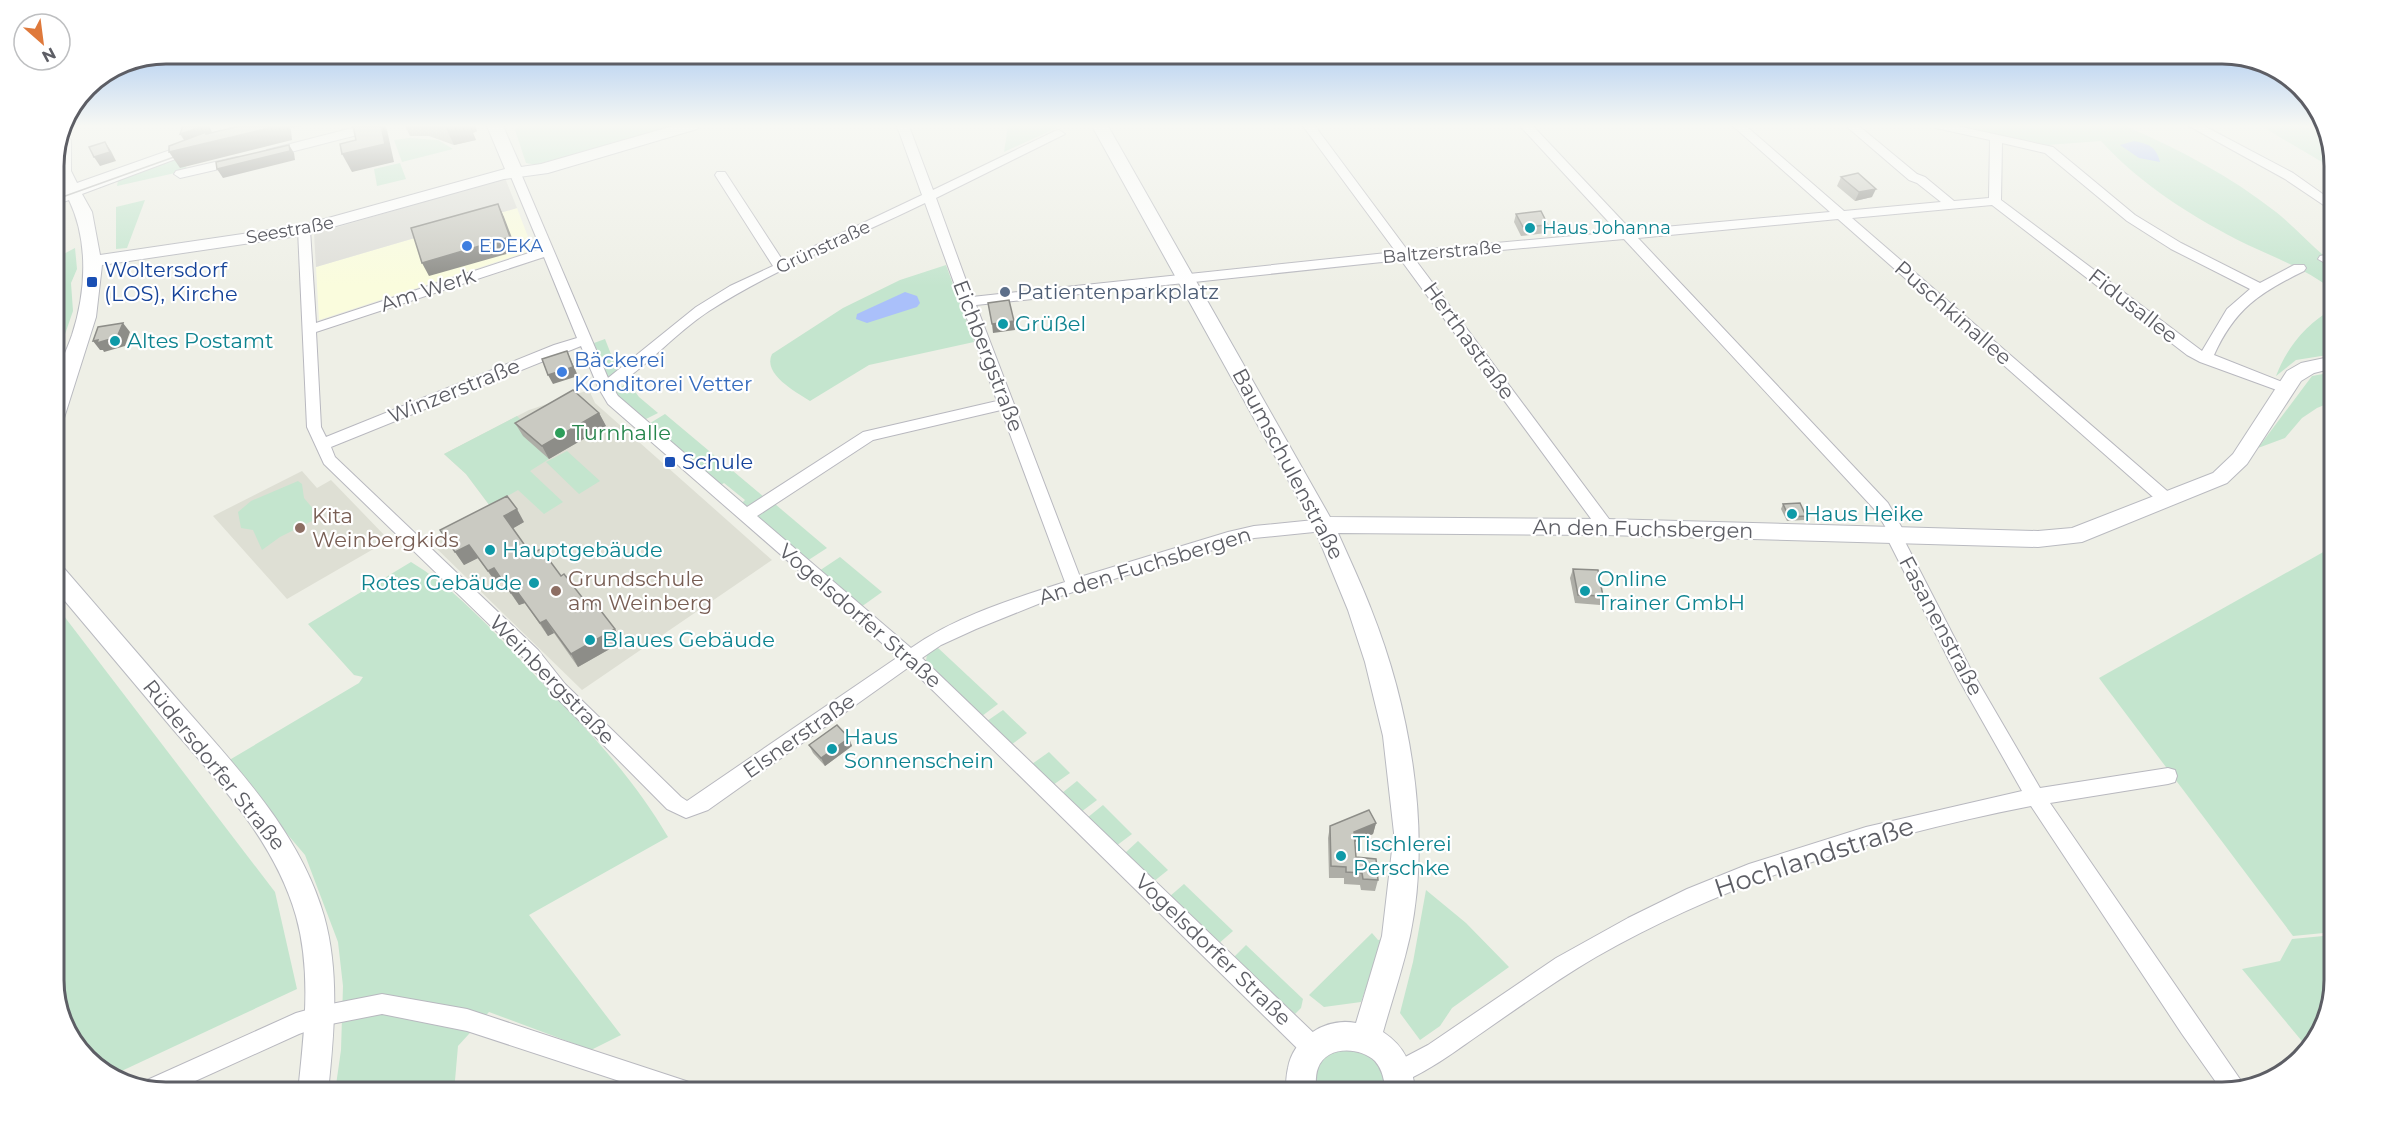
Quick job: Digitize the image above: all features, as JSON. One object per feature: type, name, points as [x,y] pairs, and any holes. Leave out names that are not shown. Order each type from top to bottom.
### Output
[{"type":"street","points":[[65,384],[87,317],[92,293],[93,262],[85,218],[68,179]]},
{"type":"street","points":[[65,195],[106,179]]},
{"type":"street","name":"Seestraße","points":[[93,262],[113,257],[304,230],[488,179]]},
{"type":"street","name":"Vogelsdorfer Straße","points":[[518,179],[605,387],[613,400],[909,657],[1313,1048]]},
{"type":"street","points":[[724,179],[775,261],[782,266]]},
{"type":"street","name":"Eichbergstraße","points":[[922,179],[1075,586]]},
{"type":"street","name":"Grünstraße","points":[[605,387],[624,375],[701,310],[735,289],[964,179]]},
{"type":"street","name":"Baumschulenstraße","points":[[1131,179],[1324,525],[1360,610],[1386,693],[1395,735],[1407,833],[1396,936],[1366,1039]]},
{"type":"street","name":"Herthastraße","points":[[1349,179],[1606,528]]},
{"type":"street","name":"Fasanenstraße","points":[[1576,179],[1882,507],[1894,528],[1894,536],[1964,673],[2035,796],[2229,1081]]},
{"type":"street","name":"Puschkinallee","points":[[1800,179],[2167,500]]},
{"type":"street","points":[[1920,179],[1953,206],[1995,201],[1995,179]]},
{"type":"street","points":[[2083,179],[2140,224],[2176,246],[2259,288]]},
{"type":"street","points":[[2294,179],[2323,200]]},
{"type":"street","name":"Fidusallee","points":[[1995,201],[2192,352],[2285,387]]},
{"type":"street","name":"Baltzerstraße","points":[[968,302],[1406,255],[1953,206]]},
{"type":"street","name":"Weinbergstraße","points":[[304,230],[314,427],[329,460],[532,655],[559,689],[674,803],[686,810]]},
{"type":"street","name":"Am Werk","points":[[308,330],[548,251]]},
{"type":"street","points":[[2205,358],[2217,331],[2230,311],[2259,288],[2299,268]]},
{"type":"street","name":"Winzerstraße","points":[[322,445],[586,339]]},
{"type":"street","name":"An den Fuchsbergen","points":[[909,657],[959,628],[1075,586],[1254,532],[1324,525],[1606,528],[2038,539],[2074,536],[2220,478],[2240,459],[2294,376],[2308,368],[2323,364]]},
{"type":"street","points":[[745,516],[868,435],[1006,404]]},
{"type":"street","name":"Rüdersdorfer Straße","points":[[65,585],[232,781],[290,861],[311,918],[319,965],[321,1016],[314,1082]]},
{"type":"street","name":"Elsnerstraße","points":[[686,810],[701,804],[909,657]]},
{"type":"street","name":"Hochlandstraße","points":[[1401,1082],[1425,1059],[1516,995],[1577,957],[1694,896],[1813,852],[1887,831],[2035,796],[2168,776]]},
{"type":"street","points":[[168,1082],[296,1024],[321,1016],[382,1004],[467,1020],[656,1082]]},
{"type":"street","points":[[1301,1082],[1301,1070],[1313,1048],[1338,1035],[1352,1035],[1366,1039],[1386,1053],[1400,1082]]},
{"type":"shaded area","points":[[119,179],[146,179],[117,186]]},
{"type":"shaded area","points":[[376,179],[404,179],[377,186]]},
{"type":"shaded area","points":[[500,179],[506,179],[517,208],[316,267],[314,234]]},
{"type":"shaded area","points":[[2142,179],[2229,179],[2276,212],[2323,255],[2323,283],[2282,260],[2208,224]]},
{"type":"shaded area","points":[[145,200],[127,248],[116,249],[116,207]]},
{"type":"shaded area","points":[[517,208],[533,250],[319,320],[316,267]]},
{"type":"shaded area","points":[[75,248],[77,269],[71,283],[73,311],[65,334],[65,253]]},
{"type":"shaded area","points":[[946,265],[974,342],[869,365],[810,401],[782,382],[772,369],[770,361],[772,354],[843,308],[900,280]]},
{"type":"shaded area","points":[[2323,315],[2323,356],[2296,360],[2276,376],[2292,346]]},
{"type":"shaded area","points":[[605,339],[618,372],[608,378],[594,343]]},
{"type":"shaded area","points":[[2323,374],[2323,405],[2302,418],[2285,438],[2258,448],[2312,376]]},
{"type":"shaded area","points":[[628,382],[639,397],[658,413],[644,420],[613,393]]},
{"type":"shaded area","points":[[589,390],[595,403],[772,560],[582,690],[431,543],[490,506],[466,474],[444,454],[529,410]]},
{"type":"shaded area","points":[[665,414],[764,497],[747,507],[742,503],[745,500],[724,483],[719,486],[647,425]]},
{"type":"shaded area","points":[[517,416],[532,431],[549,459],[530,471],[563,502],[544,514],[518,490],[490,506],[466,474],[444,454]]},
{"type":"shaded area","points":[[567,451],[600,481],[579,494],[546,462]]},
{"type":"shaded area","name":"Kita Weinbergkids","points":[[302,471],[317,488],[331,480],[389,540],[287,599],[213,516]]},
{"type":"shaded area","points":[[298,481],[302,484],[304,498],[320,517],[280,537],[262,550],[253,530],[241,528],[238,512],[251,501]]},
{"type":"shaded area","points":[[775,504],[827,548],[807,561],[755,517]]},
{"type":"shaded area","points":[[2323,552],[2324,933],[2293,936],[2099,678]]},
{"type":"shaded area","points":[[840,557],[882,592],[861,607],[819,571]]},
{"type":"shaded area","points":[[411,562],[443,585],[502,640],[604,749],[638,791],[668,837],[529,915],[621,1035],[591,1050],[489,1012],[458,1046],[455,1082],[336,1082],[341,1050],[343,986],[338,942],[305,855],[226,762],[359,683],[363,677],[354,675],[308,624]]},
{"type":"shaded area","points":[[65,617],[275,892],[297,989],[121,1071],[94,1052],[78,1031],[66,1000],[65,986]]},
{"type":"shaded area","points":[[937,647],[998,704],[982,716],[926,661],[927,654]]},
{"type":"shaded area","points":[[1003,710],[1027,733],[1011,745],[987,721]]},
{"type":"shaded area","points":[[1049,752],[1070,773],[1053,785],[1032,764]]},
{"type":"shaded area","points":[[1077,781],[1097,800],[1081,812],[1062,793]]},
{"type":"shaded area","points":[[1103,805],[1132,834],[1116,846],[1087,818]]},
{"type":"shaded area","points":[[1138,841],[1168,870],[1153,882],[1124,854]]},
{"type":"shaded area","points":[[1184,884],[1233,931],[1217,945],[1169,897]]},
{"type":"shaded area","points":[[1426,890],[1466,923],[1509,967],[1452,1008],[1440,1026],[1420,1040],[1400,1013],[1413,962]]},
{"type":"shaded area","points":[[1372,933],[1378,940],[1383,939],[1361,1002],[1324,1007],[1309,995]]},
{"type":"shaded area","points":[[2324,936],[2322,1000],[2316,1019],[2302,1042],[2242,969],[2280,961],[2292,939]]},
{"type":"shaded area","points":[[1246,945],[1303,999],[1301,1008],[1295,1014],[1234,957]]},
{"type":"shaded area","points":[[1336,1047],[1367,1054],[1378,1062],[1386,1082],[1314,1082],[1317,1065]]},
{"type":"water","points":[[905,292],[917,296],[920,303],[917,307],[867,323],[856,319],[857,314]]},
{"type":"building","points":[[1844,179],[1865,179],[1876,189],[1859,192]]},
{"type":"building","points":[[498,204],[510,237],[422,263],[411,228]]},
{"type":"building","points":[[1541,211],[1548,225],[1523,227],[1516,214]]},
{"type":"building","points":[[1009,300],[1014,321],[992,324],[988,303]]},
{"type":"building","points":[[123,323],[117,337],[97,343],[98,340],[93,341],[98,327]]},
{"type":"building","points":[[567,351],[573,367],[548,375],[542,359]]},
{"type":"building","points":[[573,390],[599,413],[542,446],[515,423]]},
{"type":"building","points":[[507,496],[517,509],[504,516],[531,554],[541,549],[561,576],[564,574],[588,605],[594,602],[615,629],[571,654],[546,620],[540,623],[516,590],[511,593],[494,568],[488,571],[469,545],[455,552],[440,530]]},
{"type":"building","points":[[1800,503],[1806,516],[1789,517],[1783,504]]},
{"type":"building","points":[[1573,569],[1598,570],[1603,596],[1578,595]]},
{"type":"building","points":[[837,725],[849,738],[821,758],[809,745]]},
{"type":"building","points":[[1369,810],[1376,823],[1354,832],[1356,857],[1376,859],[1378,880],[1363,879],[1362,873],[1346,872],[1346,867],[1331,866],[1330,826]]},
{"type":"tram line","points":[[65,196],[111,179]]},
{"type":"place","name":"Haus Johanna","points":[[1530,228]]},
{"type":"place","name":"EDEKA","points":[[467,246]]},
{"type":"place","name":"Woltersdorf (LOS), Kirche","points":[[92,282]]},
{"type":"place","name":"Patientenparkplatz","points":[[1005,292]]},
{"type":"place","name":"Grüßel","points":[[1003,324]]},
{"type":"place","name":"Altes Postamt","points":[[115,341]]},
{"type":"place","name":"Bäckerei Konditorei Vetter","points":[[562,372]]},
{"type":"place","name":"Turnhalle","points":[[560,433]]},
{"type":"place","name":"Schule","points":[[670,462]]},
{"type":"place","name":"Haus Heike","points":[[1792,514]]},
{"type":"place","name":"Kita Weinbergkids","points":[[300,528]]},
{"type":"place","name":"Hauptgebäude","points":[[490,550]]},
{"type":"place","name":"Rotes Gebäude","points":[[534,583]]},
{"type":"place","name":"Grundschule am Weinberg","points":[[556,591]]},
{"type":"place","name":"Online Trainer GmbH","points":[[1585,591]]},
{"type":"place","name":"Blaues Gebäude","points":[[590,640]]},
{"type":"place","name":"Haus Sonnenschein","points":[[832,749]]},
{"type":"place","name":"Tischlerei Perschke","points":[[1341,856]]}]
